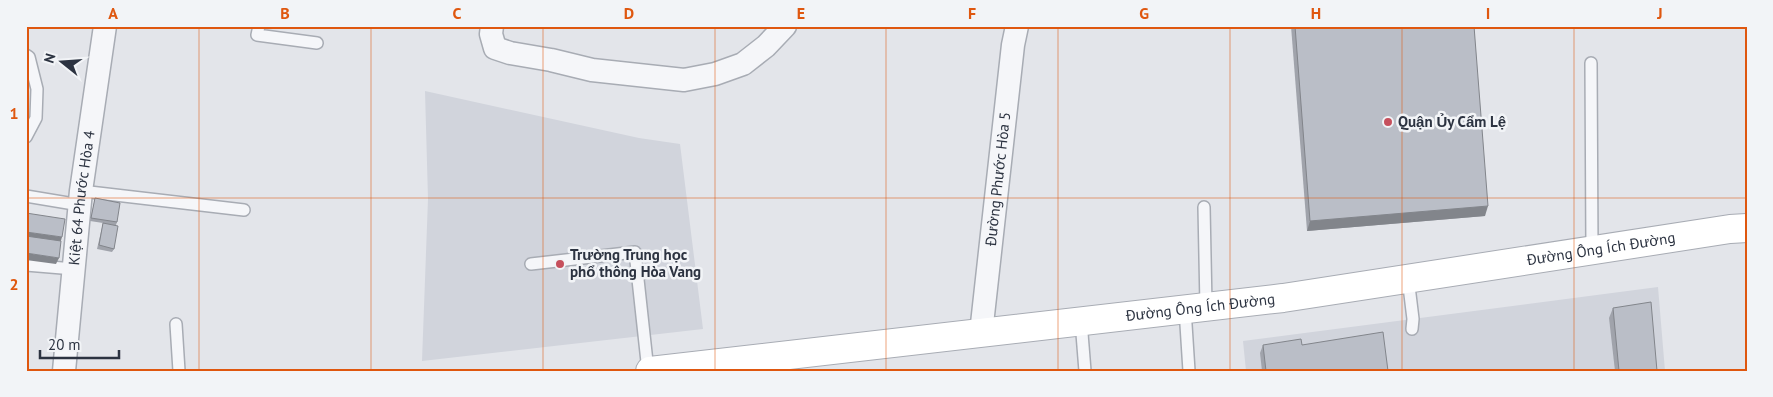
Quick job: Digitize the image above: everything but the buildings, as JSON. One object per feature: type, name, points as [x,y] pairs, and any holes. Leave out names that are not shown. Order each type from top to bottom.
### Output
[{"type":"main road","name":"Đường Ông Ích Đường","points":[[649,371],[707,368],[980,332],[1283,298],[1730,229],[1747,228]]},
{"type":"street","name":"Kiệt 64 Phước Hòa 4","points":[[64,371],[81,198],[105,26]]},
{"type":"street","points":[[492,26],[491,34],[495,48],[510,53],[592,70],[684,80],[715,74],[743,64],[766,46],[785,26]]},
{"type":"street","name":"Đường Phước Hòa 5","points":[[980,332],[1013,45],[1017,26]]},
{"type":"lane","points":[[259,26],[258,35],[317,43]]},
{"type":"lane","points":[[26,55],[29,57],[37,89],[36,118],[26,136]]},
{"type":"lane","points":[[1591,63],[1592,250]]},
{"type":"lane","points":[[26,196],[81,198],[244,210]]},
{"type":"lane","points":[[1189,371],[1204,207]]},
{"type":"lane","points":[[531,264],[635,252],[649,371]]},
{"type":"lane","points":[[26,265],[74,269]]},
{"type":"lane","points":[[1408,278],[1413,319],[1412,329]]},
{"type":"lane","points":[[1081,321],[1085,371]]},
{"type":"lane","points":[[176,324],[179,371]]},
{"type":"shaded area","name":"Trường Trung học phổ thông Hòa Vang","points":[[425,91],[639,138],[680,144],[703,329],[422,361],[428,199]]},
{"type":"shaded area","points":[[1658,287],[1665,371],[1246,371],[1243,341]]},
{"type":"place","name":"Quận Ủy Cẩm Lệ","points":[[1388,122]]},
{"type":"place","name":"Trường Trung học phổ thông Hòa Vang","points":[[560,264]]}]
